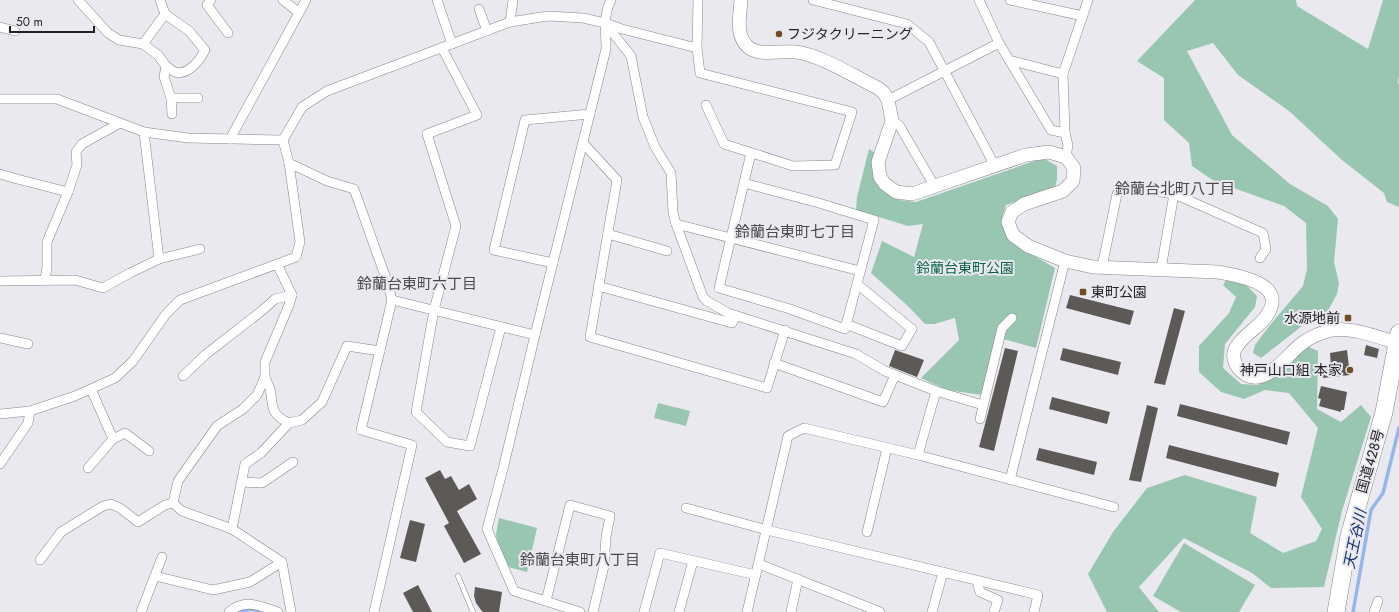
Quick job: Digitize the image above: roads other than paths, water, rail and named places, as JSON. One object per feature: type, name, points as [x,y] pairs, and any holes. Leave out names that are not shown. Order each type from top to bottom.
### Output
[{"type":"highway","name":"国道428号","points":[[1336,612],[1349,536],[1384,412],[1398,340]]},
{"type":"street","points":[[78,0],[108,33],[119,40],[143,44],[158,55],[166,66],[175,72],[186,72],[200,59],[205,50],[189,31],[165,14],[160,0]]},
{"type":"street","points":[[211,0],[207,5],[228,33]]},
{"type":"street","points":[[283,0],[298,12]]},
{"type":"street","points":[[230,139],[298,12],[306,0]]},
{"type":"street","points":[[438,0],[452,44]]},
{"type":"street","points":[[510,22],[513,0]]},
{"type":"street","points":[[580,612],[514,591],[487,529],[606,49],[605,23],[607,8],[611,0]]},
{"type":"street","points":[[698,0],[696,48],[700,73],[852,112],[835,165],[793,166],[724,144],[706,105]]},
{"type":"street","points":[[740,0],[741,38],[749,47],[756,51],[763,52],[796,52],[814,56],[878,88],[884,93],[888,100],[892,121],[878,162],[880,177],[885,184],[896,192],[912,194],[1026,155],[1049,152],[1066,157],[1074,168],[1073,181],[1063,191],[1024,204],[1012,212],[1008,222],[1013,235],[1028,246],[1065,262],[1102,267],[1199,271],[1238,275],[1255,281],[1265,288],[1271,295],[1271,309],[1260,323],[1237,346],[1233,358],[1239,370],[1251,377],[1260,377],[1268,374],[1304,342],[1332,330],[1364,333],[1398,340]]},
{"type":"street","points":[[813,0],[907,24],[929,42],[995,166]]},
{"type":"street","points":[[979,0],[999,43],[1051,130],[1065,133]]},
{"type":"street","points":[[1010,0],[1083,16]]},
{"type":"street","points":[[1066,157],[1068,145],[1065,133],[1063,74],[1088,0]]},
{"type":"street","points":[[480,9],[487,31]]},
{"type":"street","points":[[143,44],[165,14]]},
{"type":"street","points":[[0,414],[30,411],[75,396],[115,378],[133,361],[166,314],[180,300],[296,257],[300,242],[289,163],[283,140],[302,108],[326,91],[510,22],[548,16],[583,18],[696,48]]},
{"type":"street","points":[[605,23],[631,56],[643,117],[655,147],[671,173],[673,213],[703,297],[707,301],[728,313],[856,354],[885,371],[936,391],[983,405]]},
{"type":"street","points":[[0,27],[15,31]]},
{"type":"street","points":[[888,100],[999,43]]},
{"type":"street","points":[[442,48],[477,115],[427,134],[456,226],[434,310],[416,412],[447,442],[470,446],[501,327]]},
{"type":"street","points":[[1009,60],[1063,74]]},
{"type":"street","points":[[166,66],[164,77],[170,98],[172,114]]},
{"type":"street","points":[[170,98],[198,98]]},
{"type":"street","points":[[0,100],[57,99],[144,132],[188,138],[283,140]]},
{"type":"street","points":[[553,263],[494,250],[525,120],[590,114]]},
{"type":"street","points":[[892,121],[899,125],[935,187]]},
{"type":"street","points":[[45,280],[47,267],[47,242],[68,192],[77,165],[76,152],[82,144],[120,123]]},
{"type":"street","points":[[144,132],[159,259]]},
{"type":"street","points":[[583,143],[617,180],[590,337],[767,388],[785,330]]},
{"type":"street","points":[[744,183],[819,203],[874,220],[845,329],[790,309],[719,288],[751,153]]},
{"type":"street","points":[[289,163],[327,181],[354,189],[388,284],[392,300],[361,430],[412,445],[374,612]]},
{"type":"street","points":[[0,174],[68,192]]},
{"type":"street","points":[[1102,267],[1117,194],[1126,186],[1174,194],[1263,233],[1266,249],[1260,258]]},
{"type":"street","points":[[1161,269],[1174,194]]},
{"type":"street","points":[[676,224],[860,271]]},
{"type":"street","points":[[608,234],[667,251]]},
{"type":"street","points":[[0,281],[76,280],[103,288],[159,259],[200,249]]},
{"type":"street","points":[[1010,480],[1065,262]]},
{"type":"street","points":[[277,264],[292,295],[265,362],[265,377],[270,388],[273,409],[280,418],[290,423]]},
{"type":"street","points":[[846,324],[902,346],[912,329],[857,284]]},
{"type":"street","points":[[598,286],[732,323],[736,316]]},
{"type":"street","points":[[183,376],[205,355],[275,299],[292,295]]},
{"type":"street","points":[[392,300],[535,335]]},
{"type":"street","points":[[980,418],[1002,328],[1012,318]]},
{"type":"street","points":[[0,338],[28,344]]},
{"type":"street","points":[[232,529],[245,464],[261,452],[290,423],[302,420],[322,402],[347,346],[380,351]]},
{"type":"street","points":[[774,363],[883,402],[895,375]]},
{"type":"street","points":[[173,503],[178,481],[217,426],[243,409],[256,395],[265,377]]},
{"type":"street","points":[[90,389],[113,439]]},
{"type":"street","points":[[918,455],[936,391]]},
{"type":"street","points":[[0,464],[28,423],[30,411]]},
{"type":"street","points":[[747,612],[788,436],[804,428],[918,455],[1114,507]]},
{"type":"street","points":[[88,468],[113,439],[125,433],[148,451]]},
{"type":"street","points":[[867,532],[887,448]]},
{"type":"street","points":[[242,482],[262,483],[293,462]]},
{"type":"street","points":[[173,503],[182,511],[232,529],[282,562],[291,612]]},
{"type":"street","points":[[40,560],[61,532],[103,506],[111,504],[120,508],[138,522],[165,505],[173,503]]},
{"type":"street","points":[[546,601],[570,505],[610,516],[606,537],[604,566],[593,612]]},
{"type":"street","points":[[686,508],[767,530],[1038,595],[1034,612]]},
{"type":"street","points":[[644,612],[660,553],[756,576]]},
{"type":"street","points":[[141,612],[162,557]]},
{"type":"street","points":[[679,612],[693,561]]},
{"type":"street","points":[[155,576],[213,590],[250,582],[282,562]]},
{"type":"street","points":[[759,564],[798,579],[866,609],[880,612]]},
{"type":"street","points":[[932,612],[943,572]]},
{"type":"street","points":[[791,612],[798,579]]},
{"type":"street","points":[[977,581],[980,592],[998,600],[994,612]]},
{"type":"street","points":[[1374,612],[1378,601]]},
{"type":"street","points":[[229,612],[246,604],[259,606],[278,612]]},
{"type":"lane","points":[[458,576],[473,612]]},
{"type":"waterway","name":"天王谷川","points":[[1353,612],[1371,510],[1383,493],[1399,428]]},
{"type":"waterway","points":[[240,612],[251,609],[263,612]]},
{"type":"place","name":"フジタクリーニング","points":[[779,34]]},
{"type":"place","name":"東町公園","points":[[1083,292]]},
{"type":"place","name":"水源地前","points":[[1348,318]]},
{"type":"place","name":"神戸山口組 本家","points":[[1350,370]]},
{"type":"district","name":"鈴蘭台北町八丁目","points":[[1175,189]]},
{"type":"district","name":"鈴蘭台東町七丁目","points":[[795,232]]},
{"type":"district","name":"鈴蘭台東町六丁目","points":[[417,284]]},
{"type":"district","name":"鈴蘭台東町八丁目","points":[[580,560]]},
{"type":"park label","name":"鈴蘭台東町公園","points":[[965,268]]}]
